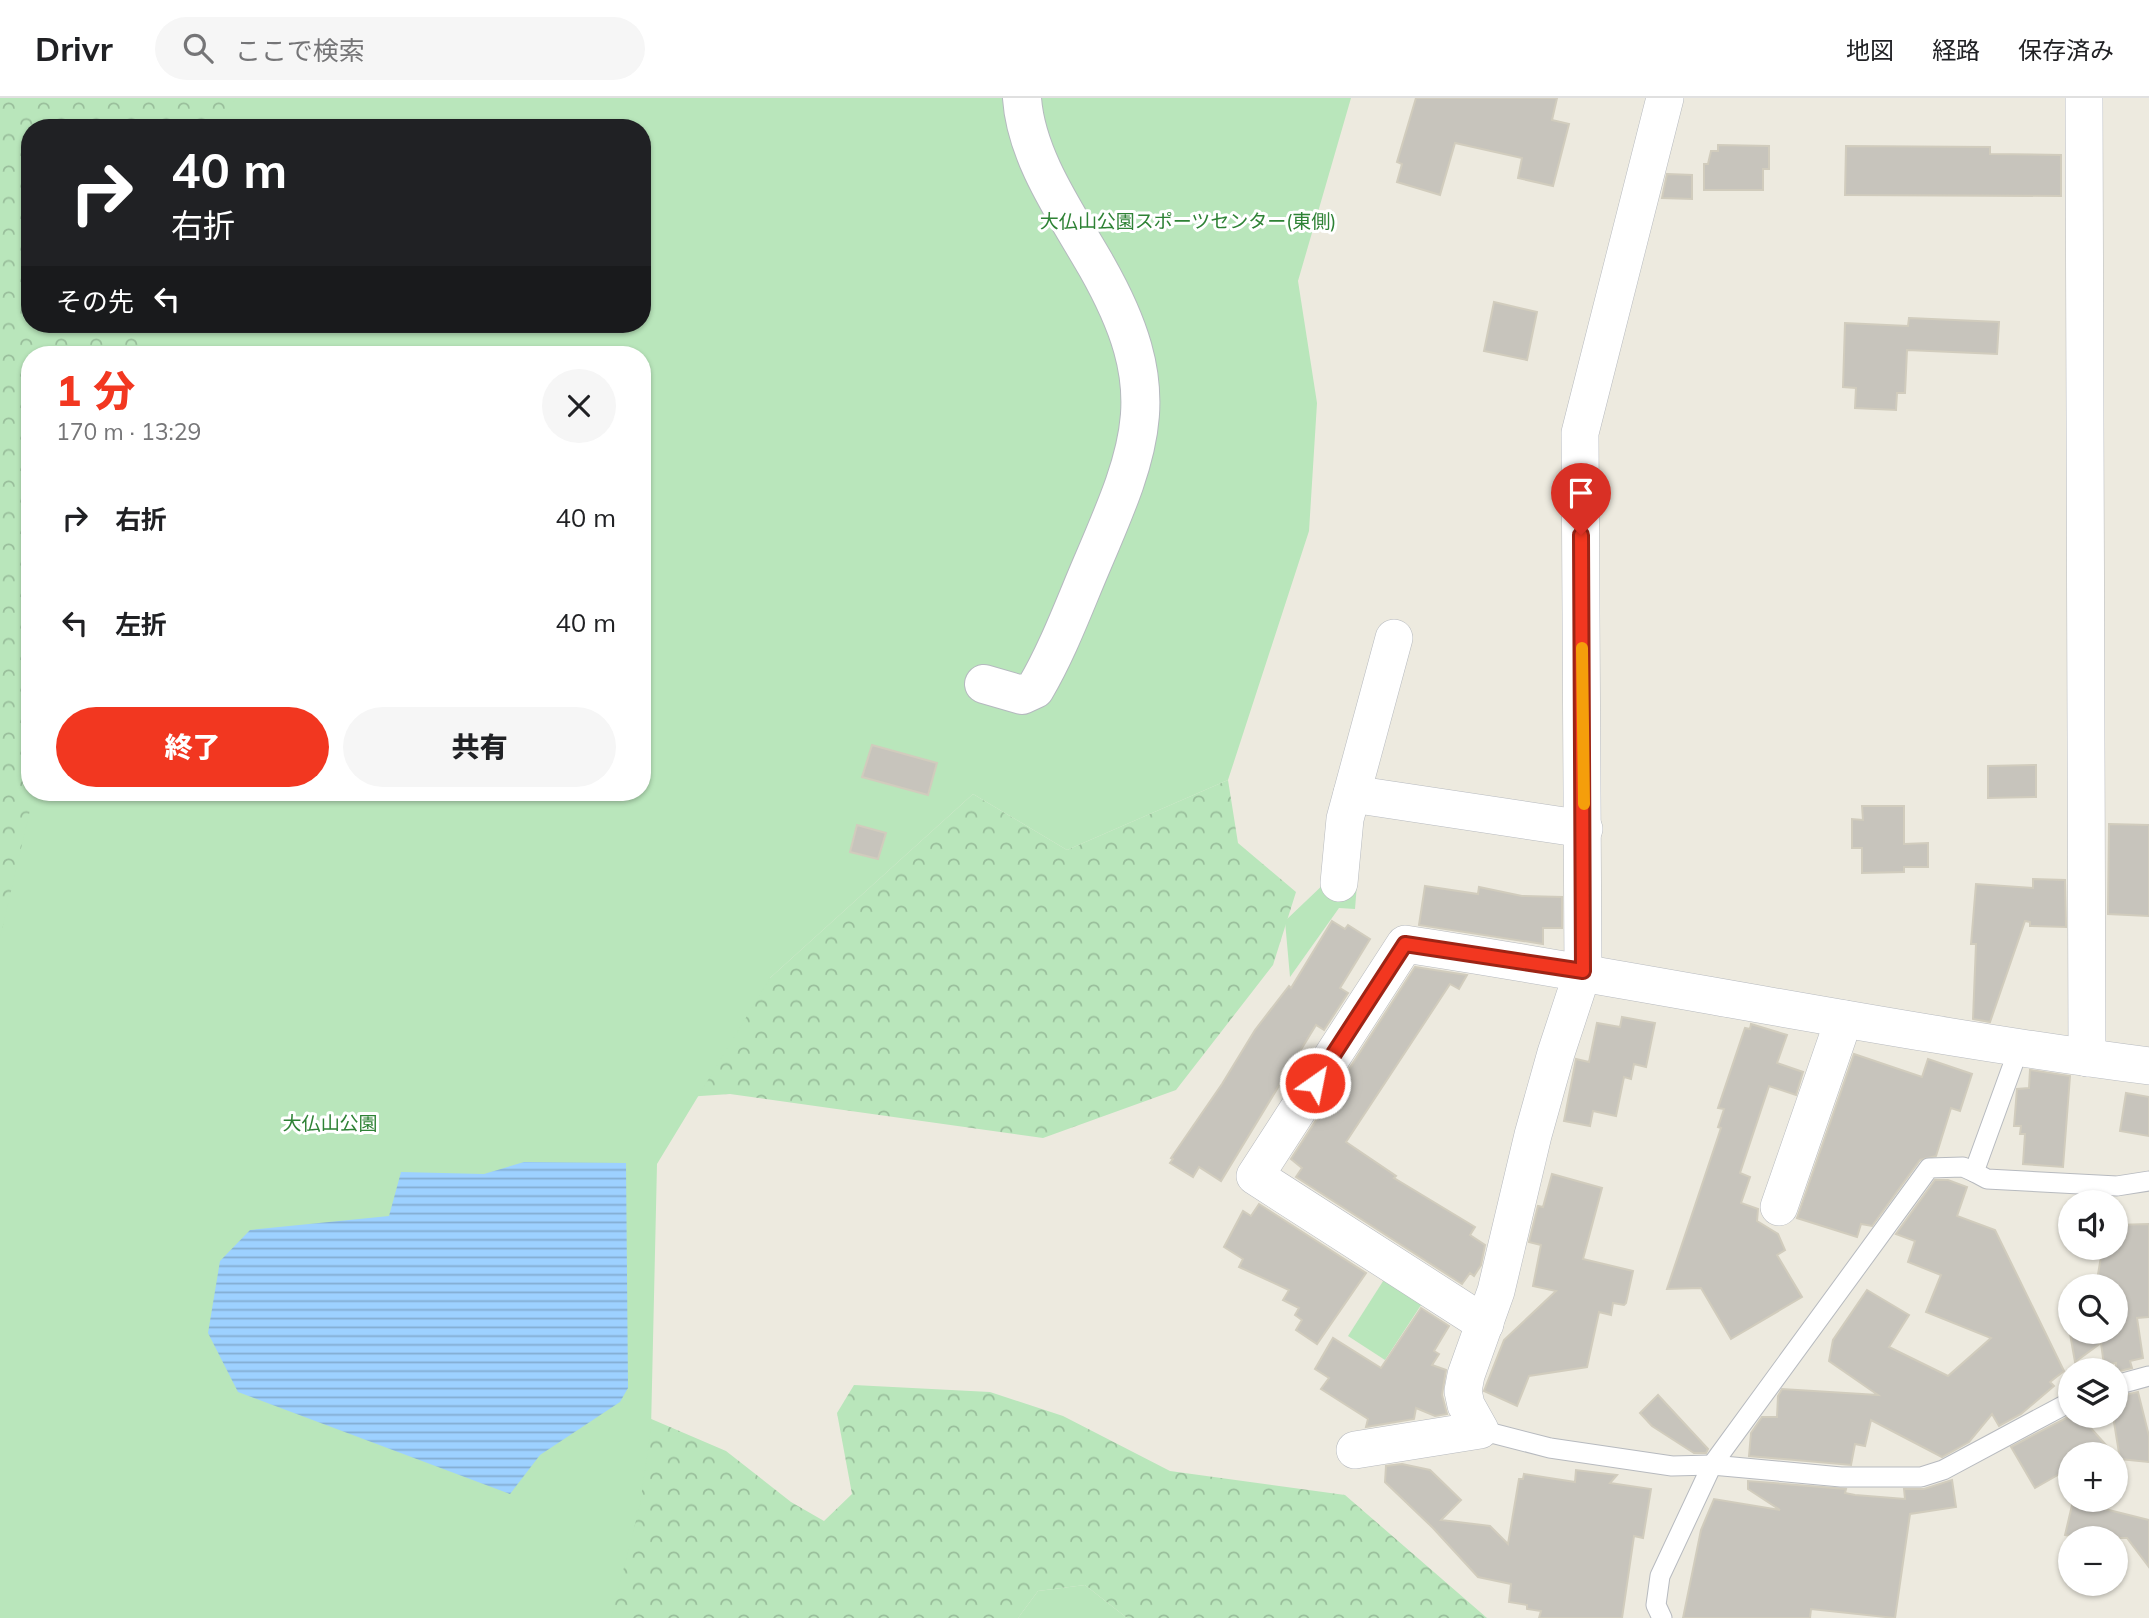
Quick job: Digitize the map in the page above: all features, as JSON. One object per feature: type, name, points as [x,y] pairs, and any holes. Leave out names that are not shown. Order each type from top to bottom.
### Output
[{"type":"street","points":[[984,684],[1022,695],[1035,690],[1117,506],[1136,451],[1140,428],[1136,360],[1120,307],[1048,179],[1030,138],[1022,98]]},
{"type":"street","points":[[1354,1450],[1480,1430],[1466,1405],[1463,1391],[1496,1291],[1556,1053],[1583,971],[1580,433],[1665,98]]},
{"type":"street","points":[[2084,98],[2087,1058]]},
{"type":"street","points":[[1339,883],[1345,818],[1394,638]]},
{"type":"street","points":[[1352,794],[1584,829]]},
{"type":"street","points":[[1485,1324],[1255,1175],[1405,944],[1583,971],[2019,1048],[2149,1066]]},
{"type":"street","points":[[1779,1207],[1844,1019]]},
{"type":"lane","points":[[1974,1172],[2019,1048]]},
{"type":"lane","points":[[1662,1618],[1656,1605],[1660,1576],[1712,1465],[1929,1168],[1963,1167],[1987,1179],[2117,1186],[2149,1181]]},
{"type":"lane","points":[[2128,1382],[2149,1376]]},
{"type":"lane","points":[[1480,1430],[1550,1448],[1672,1466],[1712,1465],[1841,1476],[1921,1477],[1943,1470],[2058,1408]]},
{"type":"green space","points":[[0,98],[293,98],[280,119],[21,119],[21,333],[171,333],[169,346],[21,346],[21,801],[190,801],[770,978],[973,794],[1067,850],[1228,780],[1238,843],[1296,892],[1273,965],[1176,1090],[1043,1138],[730,1094],[554,1106],[0,1259]]},
{"type":"green space","name":"大仏山公園","points":[[236,98],[1351,98],[1298,281],[1317,403],[1309,531],[1228,780],[1067,850],[973,794],[770,978],[657,1164],[651,1429],[640,1505],[611,1618],[0,1618],[0,938],[32,801],[651,801],[651,346],[138,346],[141,333],[651,333],[651,119],[225,119]]},
{"type":"green space","points":[[1327,881],[1357,884],[1355,909],[1339,908],[1290,977],[1285,921]]},
{"type":"green space","points":[[1387,1275],[1425,1299],[1385,1360],[1348,1336]]},
{"type":"green space","points":[[854,1385],[990,1392],[1063,1416],[1170,1471],[1345,1495],[1487,1618],[1127,1618],[1085,1585],[1038,1591],[1018,1618],[537,1618],[628,1409],[726,1451],[791,1502],[824,1521],[852,1494],[837,1413]]},
{"type":"green space","points":[[1085,1585],[1127,1618],[1018,1618],[1038,1591]]},
{"type":"water","points":[[524,1162],[626,1163],[628,1388],[620,1402],[540,1455],[510,1494],[238,1392],[208,1333],[220,1261],[250,1230],[389,1216],[401,1172],[484,1174]]},
{"type":"building","points":[[1416,98],[1557,98],[1552,120],[1569,124],[1553,186],[1518,178],[1522,158],[1455,143],[1440,195],[1397,182],[1402,164],[1397,162]]},
{"type":"building","points":[[1718,145],[1769,146],[1769,169],[1763,169],[1763,190],[1704,190],[1704,164],[1708,164],[1711,151],[1718,151]]},
{"type":"building","points":[[1846,146],[1990,147],[1990,154],[2061,155],[2061,196],[1845,195]]},
{"type":"building","points":[[1667,174],[1692,175],[1692,199],[1662,198]]},
{"type":"building","points":[[1494,302],[1537,312],[1527,360],[1484,351]]},
{"type":"building","points":[[1909,318],[1999,322],[1997,354],[1907,350],[1905,393],[1897,393],[1896,410],[1855,408],[1856,388],[1843,387],[1845,323],[1908,326]]},
{"type":"building","points":[[872,745],[937,763],[928,795],[862,777]]},
{"type":"building","points":[[2036,765],[2036,797],[1988,798],[1988,766]]},
{"type":"building","points":[[1862,806],[1904,806],[1904,844],[1928,843],[1928,867],[1904,867],[1904,872],[1862,873],[1862,848],[1852,848],[1852,819],[1863,820]]},
{"type":"building","points":[[2109,824],[2149,825],[2149,916],[2108,914]]},
{"type":"building","points":[[857,825],[886,833],[878,859],[850,852]]},
{"type":"building","points":[[2033,879],[2065,880],[2066,927],[2030,926],[2030,922],[2025,921],[1990,1022],[1973,1019],[1976,944],[1971,944],[1976,884],[2033,888]]},
{"type":"building","points":[[1425,886],[1478,894],[1479,887],[1522,896],[1562,897],[1562,928],[1543,928],[1543,944],[1419,925]]},
{"type":"building","points":[[1332,921],[1345,929],[1348,925],[1370,939],[1340,988],[1348,993],[1324,1030],[1316,1025],[1221,1181],[1199,1167],[1193,1177],[1170,1163],[1173,1159],[1171,1158],[1255,1030],[1289,986],[1291,988]]},
{"type":"building","points":[[1415,967],[1467,975],[1459,989],[1450,984],[1346,1142],[1396,1176],[1394,1178],[1475,1227],[1470,1235],[1485,1245],[1481,1265],[1474,1276],[1470,1273],[1462,1284],[1296,1177],[1302,1168],[1291,1159]]},
{"type":"building","points":[[1622,1017],[1655,1023],[1646,1067],[1634,1064],[1631,1079],[1624,1077],[1616,1116],[1593,1111],[1590,1126],[1564,1121],[1576,1059],[1589,1062],[1597,1023],[1620,1027]]},
{"type":"building","points":[[1751,1024],[1787,1035],[1777,1063],[1803,1072],[1796,1095],[1769,1086],[1740,1173],[1750,1177],[1741,1203],[1758,1209],[1757,1221],[1778,1234],[1785,1250],[1777,1255],[1802,1297],[1731,1339],[1701,1288],[1667,1289],[1721,1128],[1718,1127],[1724,1109],[1718,1108],[1745,1028],[1750,1029]]},
{"type":"building","points":[[1854,1054],[1922,1077],[1928,1059],[1972,1074],[1960,1111],[1951,1108],[1936,1156],[1920,1160],[1872,1226],[1861,1224],[1857,1237],[1797,1218]]},
{"type":"building","points":[[2030,1070],[2070,1076],[2063,1167],[2023,1164],[2025,1134],[2020,1134],[2021,1126],[2014,1126],[2017,1089],[2029,1088]]},
{"type":"building","points":[[2126,1093],[2149,1097],[2149,1136],[2120,1131]]},
{"type":"building","points":[[1552,1174],[1602,1188],[1583,1259],[1633,1271],[1626,1303],[1613,1303],[1611,1315],[1599,1312],[1587,1367],[1529,1376],[1517,1406],[1484,1391],[1504,1340],[1556,1291],[1533,1286],[1541,1245],[1529,1242],[1538,1206],[1543,1207]]},
{"type":"building","points":[[1935,1180],[1948,1180],[1967,1187],[1957,1216],[1995,1230],[2058,1359],[2058,1376],[2050,1382],[2054,1386],[2021,1414],[1999,1426],[1992,1414],[1969,1442],[1942,1457],[1871,1420],[1865,1446],[1855,1444],[1851,1465],[1749,1456],[1751,1433],[1762,1417],[1777,1417],[1778,1396],[1782,1389],[1878,1395],[1829,1361],[1833,1340],[1867,1290],[1909,1315],[1889,1347],[1948,1376],[1991,1338],[1926,1312],[1941,1275],[1908,1262],[1915,1241],[1896,1234]]},
{"type":"building","points":[[1259,1204],[1366,1273],[1317,1344],[1296,1330],[1302,1320],[1295,1315],[1299,1308],[1283,1300],[1289,1290],[1239,1267],[1243,1259],[1224,1247],[1243,1211],[1251,1216]]},
{"type":"building","points":[[2149,1224],[2149,1317],[2137,1318],[2143,1358],[2130,1361],[2132,1368],[2128,1369],[2128,1358],[2103,1358],[2101,1344],[2128,1344],[2128,1274],[2098,1274],[2100,1260],[2128,1260],[2128,1225]]},
{"type":"building","points":[[1421,1308],[1449,1326],[1434,1351],[1439,1354],[1432,1365],[1446,1370],[1442,1395],[1447,1414],[1435,1416],[1416,1408],[1414,1419],[1366,1427],[1368,1419],[1321,1389],[1329,1378],[1315,1369],[1333,1338],[1381,1368]]},
{"type":"building","points":[[2072,1344],[2100,1344],[2080,1358],[2074,1358]]},
{"type":"building","points":[[2138,1392],[2149,1436],[2149,1462],[2128,1460],[2128,1442],[2117,1442],[2115,1428],[2128,1428],[2128,1394]]},
{"type":"building","points":[[1658,1395],[1708,1449],[1706,1453],[1694,1453],[1652,1426],[1640,1413]]},
{"type":"building","points":[[2058,1422],[2058,1428],[2091,1428],[2103,1442],[2058,1442],[2058,1475],[2035,1488],[2011,1447]]},
{"type":"building","points":[[1402,1464],[1430,1470],[1461,1500],[1441,1520],[1490,1526],[1508,1544],[1519,1479],[1523,1479],[1524,1474],[1575,1482],[1576,1470],[1617,1475],[1610,1483],[1651,1489],[1643,1538],[1634,1536],[1622,1618],[1539,1618],[1541,1611],[1509,1602],[1511,1584],[1478,1577],[1433,1528],[1385,1482],[1386,1466]]},
{"type":"building","points":[[1952,1480],[1956,1507],[1910,1514],[1895,1618],[1811,1609],[1810,1618],[1683,1618],[1701,1530],[1714,1499],[1780,1510],[1748,1489],[1748,1481],[1846,1489],[1845,1493],[1855,1495],[1905,1499],[1904,1489],[1924,1489]]},
{"type":"building","points":[[2070,1512],[2117,1512],[2149,1520],[2149,1567],[2128,1539],[2128,1526],[2067,1526]]},
{"type":"slow traffic","points":[[1582,648],[1584,804]]},
{"type":"route","points":[[1315,1083],[1405,944],[1583,971],[1585,878],[1581,535]]},
{"type":"park label","name":"大仏山公園スポーツセンター(東側)","points":[[1188,221]]}]
